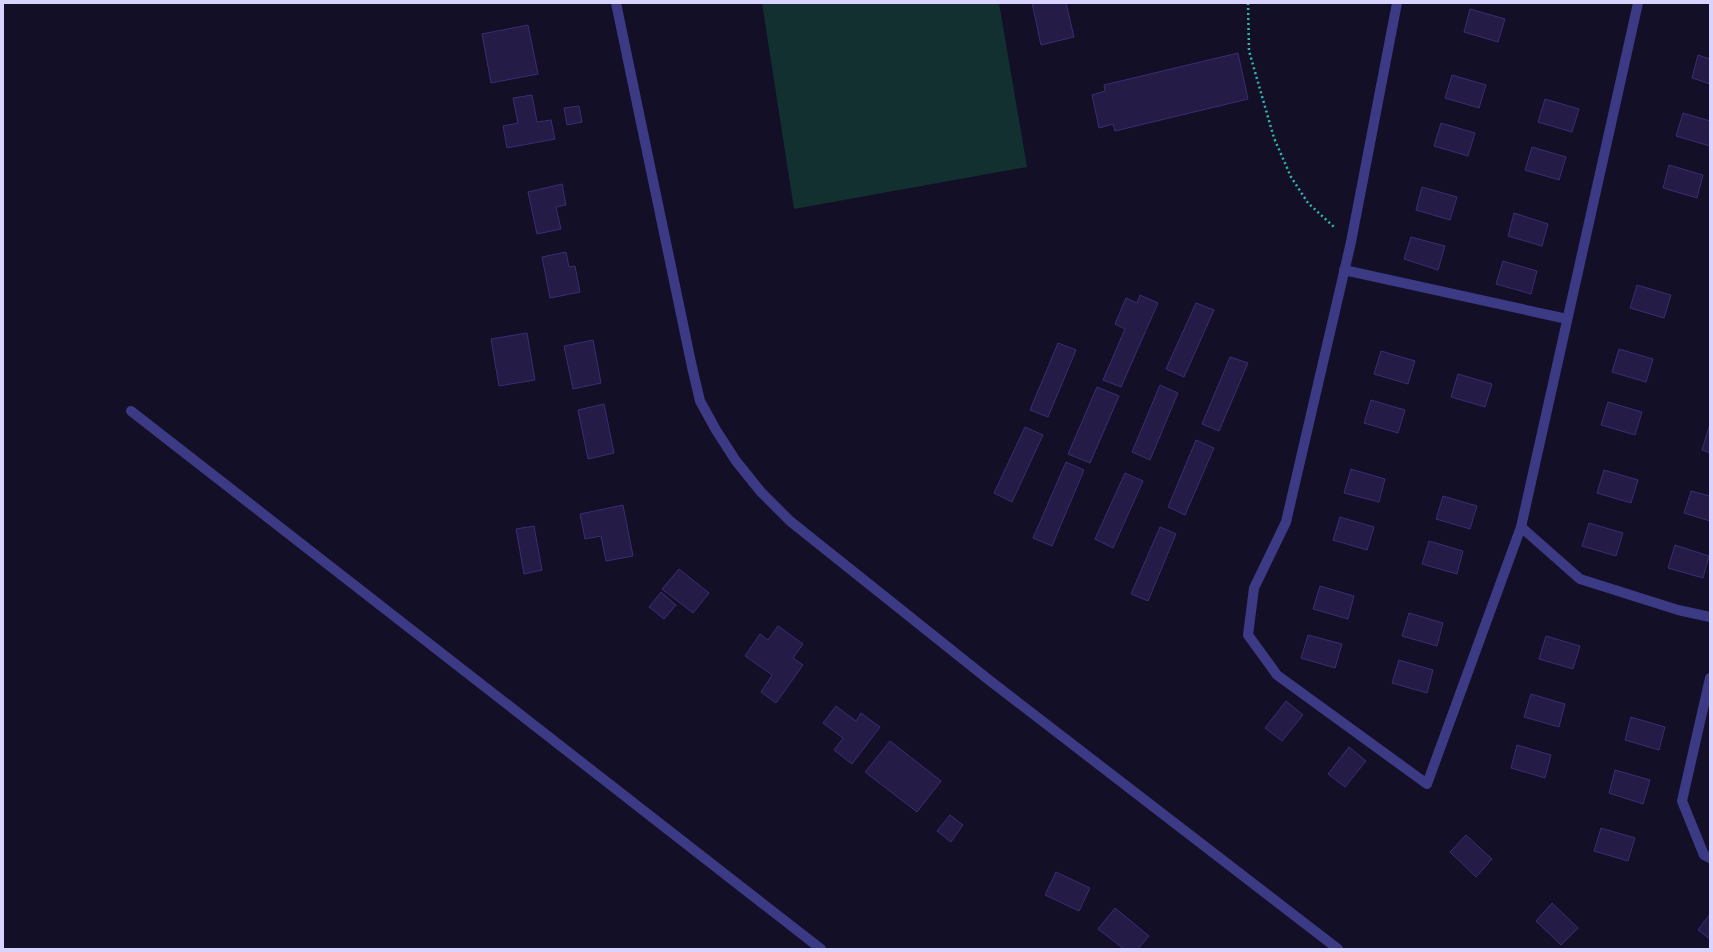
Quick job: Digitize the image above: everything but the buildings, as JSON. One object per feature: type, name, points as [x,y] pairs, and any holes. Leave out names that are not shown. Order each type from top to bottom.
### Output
[{"type":"street","points":[[616,3],[700,401],[716,430],[736,461],[761,492],[790,521],[989,680],[1338,949]]},
{"type":"street","points":[[1397,3],[1351,242],[1286,522],[1254,588],[1248,635],[1277,675],[1427,784],[1521,527],[1638,3]]},
{"type":"street","points":[[1344,270],[1567,319]]},
{"type":"street","points":[[131,411],[821,949]]},
{"type":"street","points":[[1521,527],[1580,579],[1678,610],[1710,616]]},
{"type":"street","points":[[1710,678],[1682,801],[1704,855],[1710,858]]},
{"type":"path","points":[[1248,3],[1249,51],[1274,138],[1291,177],[1308,203],[1351,242]]},
{"type":"green space","points":[[762,3],[999,3],[1027,167],[794,209]]}]
